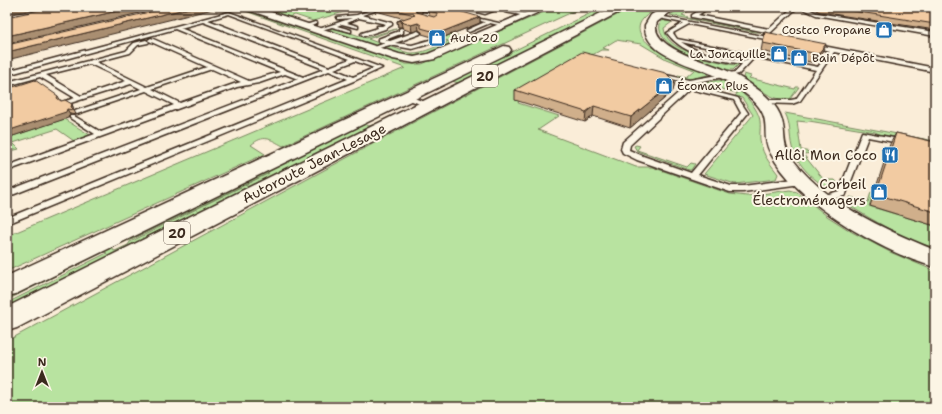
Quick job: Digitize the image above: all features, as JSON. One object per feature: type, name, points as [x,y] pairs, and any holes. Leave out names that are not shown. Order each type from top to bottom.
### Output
[{"type":"highway","name":"Autoroute Jean-Lesage","points":[[7,320],[417,101],[521,42],[594,7]]},
{"type":"highway","name":"Autoroute Jean-Lesage","points":[[7,287],[621,7]]},
{"type":"street","points":[[248,7],[305,26],[317,27],[374,49],[402,58],[414,60],[429,57],[472,34],[546,7]]},
{"type":"street","points":[[672,7],[656,16],[652,21],[649,27],[652,36],[660,45],[681,57],[726,76],[748,88],[762,101],[769,110],[774,121],[775,141],[779,153],[786,165],[801,181],[822,199],[878,233],[935,259]]},
{"type":"lane","points":[[361,14],[361,8],[364,7]]},
{"type":"lane","points":[[410,7],[429,14],[444,16]]},
{"type":"lane","points":[[459,7],[485,13],[501,7]]},
{"type":"lane","points":[[480,7],[494,10]]},
{"type":"lane","points":[[708,7],[694,16],[770,31]]},
{"type":"lane","points":[[764,37],[796,7]]},
{"type":"lane","points":[[800,7],[816,14],[935,34]]},
{"type":"lane","points":[[429,14],[447,8]]},
{"type":"lane","points":[[333,26],[341,21],[373,10]]},
{"type":"lane","points":[[507,11],[526,15]]},
{"type":"lane","points":[[7,73],[229,13],[379,68],[7,221]]},
{"type":"lane","points":[[352,20],[361,14]]},
{"type":"lane","points":[[361,14],[396,26],[402,24],[403,29],[433,41],[417,47],[408,48],[380,40],[403,29]]},
{"type":"lane","points":[[656,16],[785,41]]},
{"type":"lane","points":[[467,17],[493,26]]},
{"type":"lane","points":[[378,21],[387,18]]},
{"type":"lane","points":[[203,20],[354,78]]},
{"type":"lane","points":[[341,21],[352,20],[383,28]]},
{"type":"lane","points":[[341,21],[356,27]]},
{"type":"lane","points":[[688,22],[671,32],[676,40],[689,50],[747,63]]},
{"type":"lane","points":[[364,34],[383,28],[390,24]]},
{"type":"lane","points":[[317,27],[333,26],[349,31]]},
{"type":"lane","points":[[176,28],[304,79]]},
{"type":"lane","points":[[7,78],[10,83],[91,62],[128,52],[136,44],[183,31]]},
{"type":"lane","points":[[374,49],[415,34]]},
{"type":"lane","points":[[151,40],[248,83]]},
{"type":"lane","points":[[676,40],[687,41],[819,69]]},
{"type":"lane","points":[[806,45],[935,70]]},
{"type":"lane","points":[[762,101],[797,100],[832,50]]},
{"type":"lane","points":[[754,56],[737,73],[689,85],[626,144],[626,151],[640,158],[736,189],[801,181]]},
{"type":"lane","points":[[7,194],[355,59]]},
{"type":"lane","points":[[91,62],[179,106]]},
{"type":"lane","points":[[99,134],[74,114],[213,67]]},
{"type":"lane","points":[[7,169],[236,85],[248,83],[284,72]]},
{"type":"lane","points":[[653,73],[736,99],[745,113],[693,176]]},
{"type":"lane","points":[[41,75],[80,98]]},
{"type":"lane","points":[[64,103],[130,82]]},
{"type":"lane","points":[[822,199],[841,194],[843,192],[866,134],[913,144]]},
{"type":"green space","points":[[241,7],[406,64],[422,64],[556,7],[583,7],[283,146],[271,140],[260,140],[251,145],[265,154],[7,271],[7,236],[405,68],[237,8]]},
{"type":"green space","points":[[257,7],[361,7],[313,21],[295,15],[289,17]]},
{"type":"green space","points":[[603,7],[614,7],[474,77],[458,83],[452,81]]},
{"type":"green space","points":[[632,7],[661,7],[643,19],[639,28],[642,37],[661,53],[706,72],[708,75],[690,79],[677,77],[678,75],[686,77],[694,70],[666,59],[641,44],[616,40],[603,48],[609,50],[601,50],[515,100],[519,101],[518,103],[559,116],[538,130],[636,167],[652,167],[730,194],[747,196],[790,190],[797,192],[827,216],[852,232],[890,252],[935,271],[935,407],[7,407],[7,341],[380,140]]},
{"type":"green space","points":[[683,7],[695,7],[682,15],[688,17],[687,18],[762,32],[755,32],[670,15]]},
{"type":"green space","points":[[666,20],[671,21],[665,21],[672,22],[664,28],[668,39],[672,43],[700,55],[699,57],[734,65],[736,63],[739,64],[733,70],[721,68],[676,48],[668,43],[662,36],[660,29],[661,21]]},
{"type":"green space","points":[[332,27],[366,38],[399,28],[368,39],[381,44],[373,46],[330,31]]},
{"type":"green space","points":[[450,35],[457,35],[464,39],[445,48],[414,56],[404,56],[384,48],[391,47],[412,53],[422,52],[449,41],[434,39],[439,39]]},
{"type":"green space","points":[[744,74],[751,76],[749,78],[795,89],[796,87],[799,87],[790,99],[777,98],[765,93],[743,78]]},
{"type":"green space","points":[[718,80],[724,81],[738,89],[755,108],[760,121],[760,138],[763,152],[778,174],[776,179],[735,184],[704,174],[753,115],[742,98],[735,97],[737,93],[705,85],[702,88],[699,87],[703,84]]},
{"type":"green space","points":[[785,113],[935,141],[935,145],[875,132],[809,121],[797,121],[801,150],[815,153],[803,154],[824,180],[835,180],[837,182],[832,188],[820,183],[802,166],[797,159],[792,147],[789,125]]},
{"type":"green space","points":[[64,119],[90,135],[74,141],[57,129],[13,143],[19,149],[7,152],[7,138]]},
{"type":"green space","points":[[378,123],[7,309],[7,303],[107,253],[104,252],[7,300],[7,297],[100,252],[113,247],[113,250],[115,251],[128,245],[130,242],[269,173],[129,241],[127,240],[365,124],[369,126]]},
{"type":"green space","points":[[634,146],[640,146],[637,150],[687,167],[691,163],[695,164],[691,170],[689,170],[637,151]]},
{"type":"green space","points":[[871,192],[874,193],[869,206],[935,226],[935,247],[916,242],[877,222],[847,204],[850,197],[868,202]]},
{"type":"building","points":[[54,7],[135,7],[7,36],[7,17]]},
{"type":"building","points":[[171,7],[193,7],[7,52],[7,45]]},
{"type":"building","points":[[383,7],[422,7],[416,10],[416,12],[434,17],[437,13],[428,11],[433,9],[459,11],[480,17],[439,33],[421,28],[421,25],[418,23],[411,25],[404,23],[401,20],[397,21],[415,15]]},
{"type":"building","points":[[828,7],[935,7],[935,24]]},
{"type":"building","points":[[879,25],[892,28],[878,27]]},
{"type":"building","points":[[765,32],[826,44],[818,54],[763,43]]},
{"type":"building","points":[[582,52],[666,73],[675,82],[631,117],[594,106],[586,112],[515,90]]},
{"type":"building","points":[[35,80],[58,96],[57,98],[61,101],[65,100],[72,104],[71,107],[73,110],[67,109],[66,112],[7,131],[7,91],[13,90],[10,88]]},
{"type":"building","points":[[896,133],[935,142],[935,212],[876,194]]},
{"type":"place","name":"Costco Propane","points":[[884,30]]},
{"type":"place","name":"Auto 20","points":[[437,38]]},
{"type":"place","name":"La Joncquille","points":[[779,54]]},
{"type":"place","name":"Bain Dépôt","points":[[799,58]]},
{"type":"place","name":"Écomax Plus","points":[[664,86]]},
{"type":"place","name":"Allô! Mon Coco","points":[[890,155]]},
{"type":"place","name":"Corbeil Électroménagers","points":[[879,192]]}]
